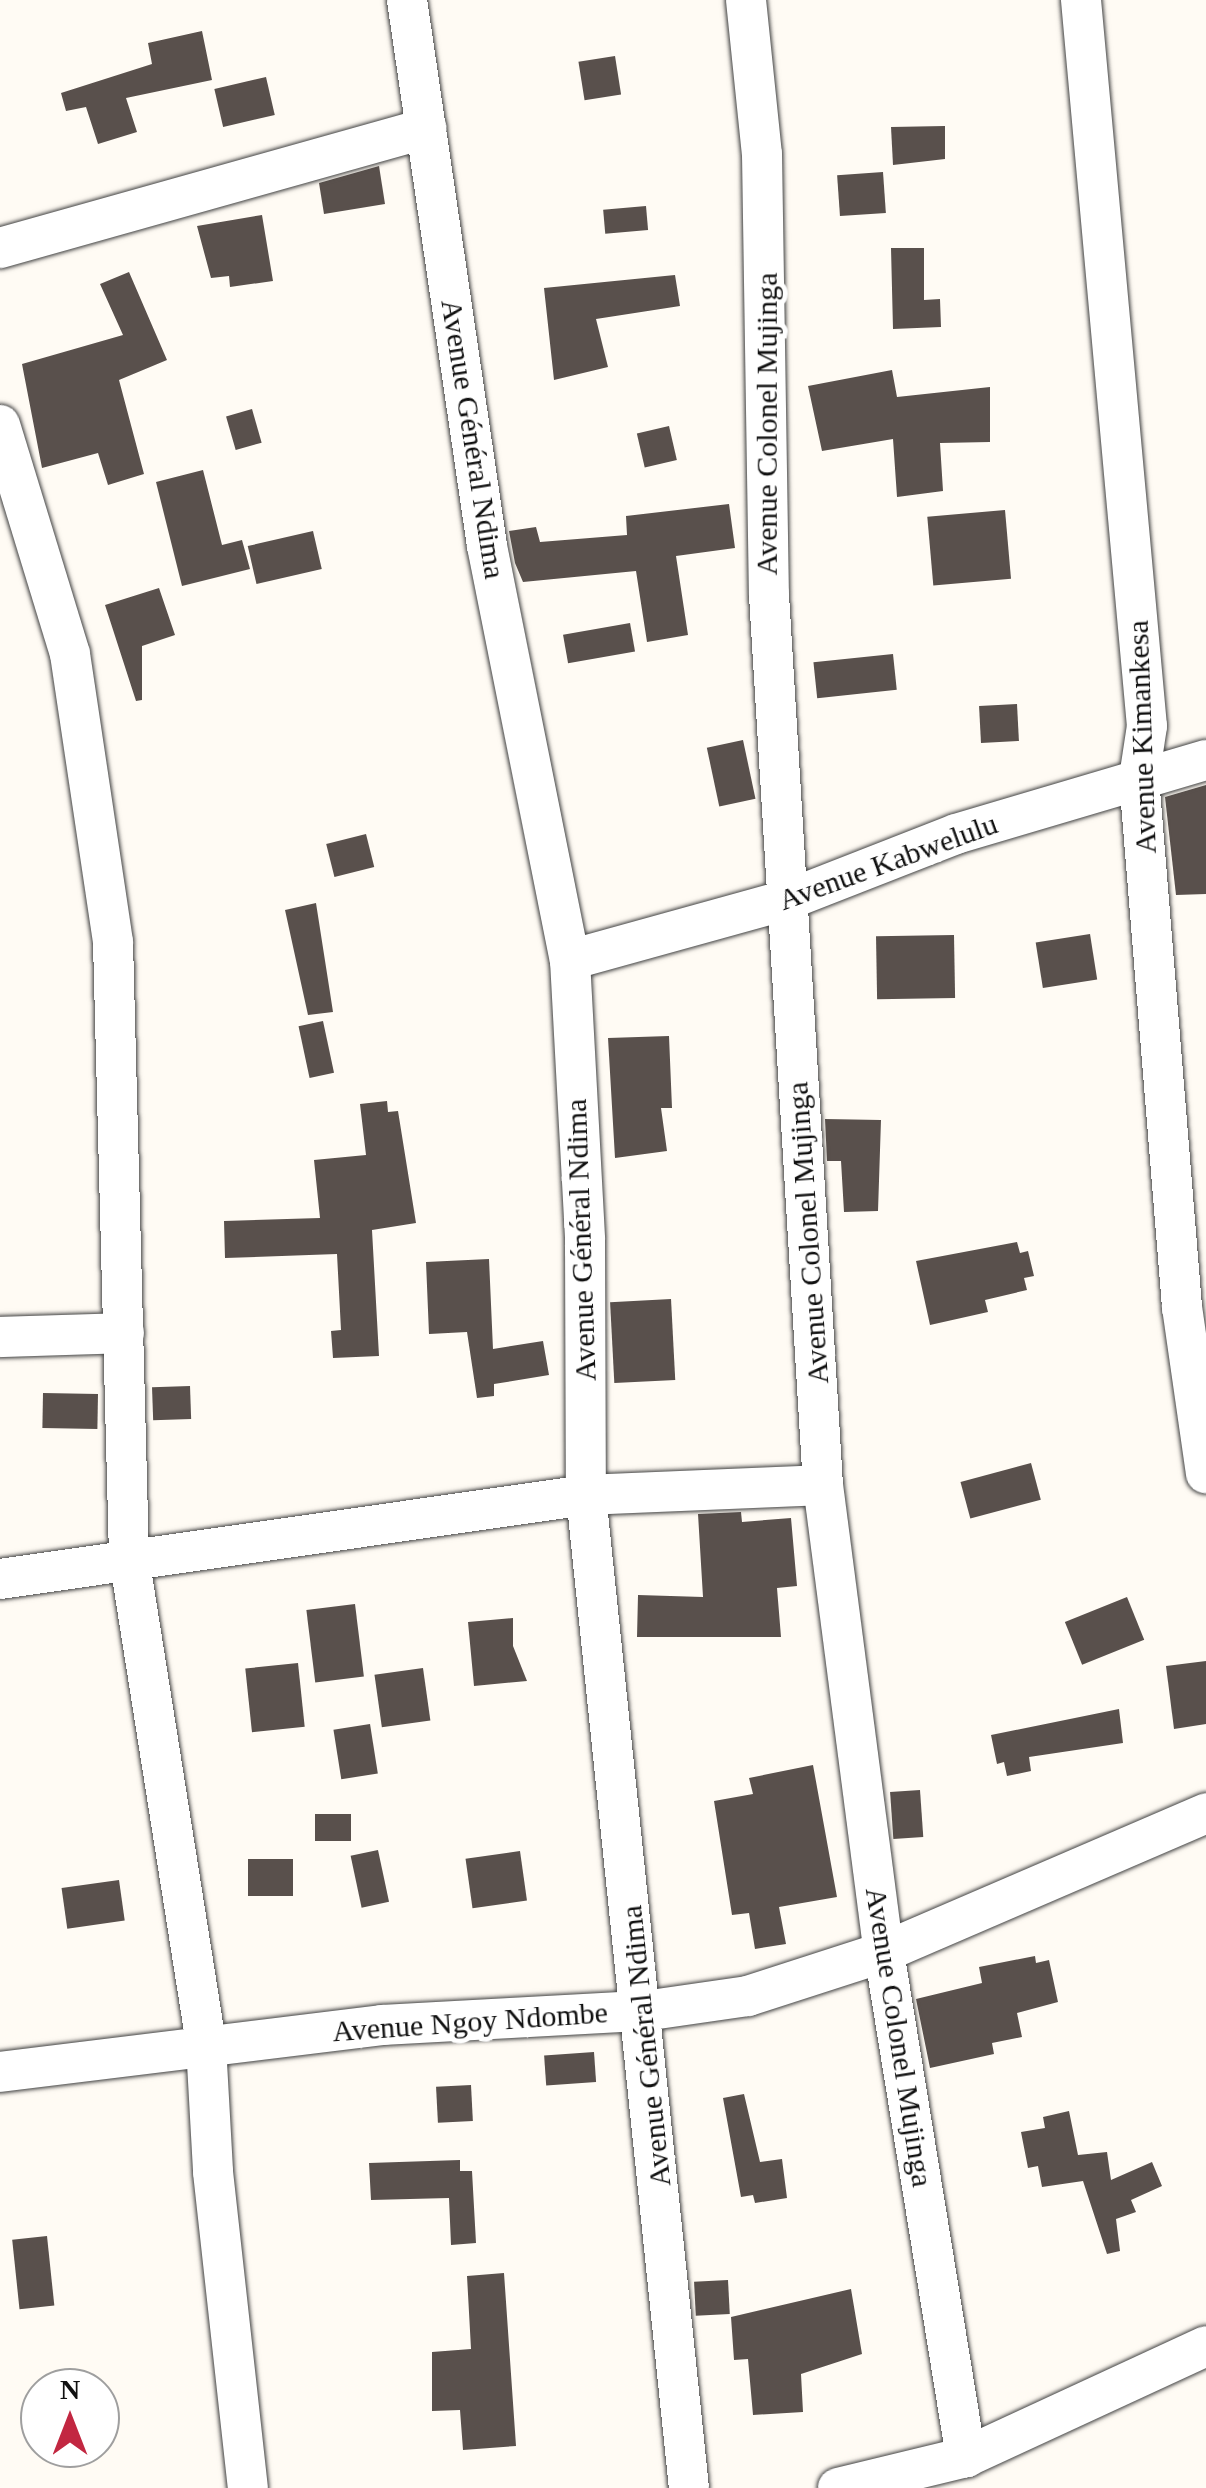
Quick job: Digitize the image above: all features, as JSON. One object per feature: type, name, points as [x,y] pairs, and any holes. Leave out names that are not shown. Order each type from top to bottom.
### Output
[{"type":"street","name":"Avenue Général Ndima","points":[[407,0],[487,546],[570,960],[585,1240],[586,1495],[644,2011],[690,2488]]},
{"type":"street","name":"Avenue Colonel Mujinga","points":[[746,0],[762,154],[769,595],[823,1485],[884,1952],[966,2457]]},
{"type":"street","name":"Avenue Kimankesa","points":[[1081,0],[1147,726],[1139,778],[1182,1307],[1206,1473]]},
{"type":"street","points":[[0,248],[426,128]]},
{"type":"street","points":[[0,424],[70,654],[113,942],[129,1558],[206,2046],[213,2172],[248,2488]]},
{"type":"street","name":"Avenue Kabwelulu","points":[[570,960],[788,900],[956,834],[1206,760]]},
{"type":"street","points":[[0,1337],[124,1333]]},
{"type":"street","points":[[0,1579],[586,1495],[823,1485]]},
{"type":"street","name":"Avenue Ngoy Ndombe","points":[[0,2072],[382,2025],[644,2011],[748,1996],[884,1952],[1206,1813]]},
{"type":"street","points":[[838,2488],[966,2457],[1206,2346]]},
{"type":"building","points":[[202,31],[212,80],[126,98],[137,132],[98,144],[86,107],[66,111],[61,93],[152,64],[148,43]]},
{"type":"building","points":[[615,56],[621,95],[585,100],[578,62]]},
{"type":"building","points":[[266,77],[275,115],[223,127],[214,89]]},
{"type":"building","points":[[945,126],[945,159],[893,165],[891,127]]},
{"type":"building","points":[[379,166],[385,204],[324,214],[319,183]]},
{"type":"building","points":[[883,172],[886,213],[840,216],[837,175]]},
{"type":"building","points":[[646,206],[648,230],[605,234],[603,210]]},
{"type":"building","points":[[262,215],[273,281],[230,287],[229,276],[211,278],[197,226]]},
{"type":"building","points":[[891,248],[924,248],[924,300],[940,299],[941,327],[893,329]]},
{"type":"building","points":[[129,272],[167,360],[119,380],[144,474],[108,485],[98,453],[42,468],[22,364],[123,335],[100,284]]},
{"type":"building","points":[[675,275],[680,306],[596,319],[608,367],[554,380],[544,288]]},
{"type":"building","points":[[892,370],[897,397],[990,387],[990,442],[940,443],[943,491],[897,497],[893,439],[822,451],[808,386]]},
{"type":"building","points":[[252,409],[262,443],[236,450],[226,416]]},
{"type":"building","points":[[669,426],[677,460],[645,468],[637,433]]},
{"type":"building","points":[[203,470],[222,545],[242,540],[250,569],[182,586],[156,482]]},
{"type":"building","points":[[729,504],[735,548],[676,556],[688,635],[647,642],[636,571],[523,582],[515,563],[509,531],[536,527],[540,542],[627,535],[626,516]]},
{"type":"building","points":[[1005,510],[1011,579],[933,586],[927,517]]},
{"type":"building","points":[[313,531],[322,569],[256,584],[248,546]]},
{"type":"building","points":[[159,588],[175,635],[142,646],[142,700],[136,701],[105,605]]},
{"type":"building","points":[[630,623],[635,652],[568,663],[563,635]]},
{"type":"building","points":[[893,654],[897,690],[817,698],[813,662]]},
{"type":"building","points":[[1017,704],[1019,741],[981,743],[979,706]]},
{"type":"building","points":[[743,740],[755,799],[719,806],[707,748]]},
{"type":"building","points":[[1206,785],[1206,894],[1176,895],[1165,797]]},
{"type":"building","points":[[366,834],[374,867],[334,877],[326,844]]},
{"type":"building","points":[[316,903],[333,1012],[308,1015],[285,910]]},
{"type":"building","points":[[1090,934],[1097,979],[1043,988],[1036,943]]},
{"type":"building","points":[[954,935],[955,998],[877,999],[876,936]]},
{"type":"building","points":[[323,1021],[334,1073],[310,1078],[299,1026]]},
{"type":"building","points":[[669,1036],[672,1108],[661,1108],[667,1151],[615,1158],[608,1038]]},
{"type":"building","points":[[387,1101],[388,1112],[398,1111],[416,1223],[372,1230],[379,1356],[333,1358],[331,1331],[341,1330],[337,1254],[225,1258],[224,1221],[320,1218],[314,1160],[366,1155],[360,1104]]},
{"type":"building","points":[[825,1119],[881,1120],[878,1211],[844,1212],[841,1161],[827,1161]]},
{"type":"building","points":[[1017,1242],[1020,1253],[1028,1251],[1034,1276],[1024,1278],[1027,1290],[985,1300],[988,1312],[930,1325],[916,1261]]},
{"type":"building","points":[[489,1259],[493,1349],[543,1341],[549,1375],[494,1384],[494,1396],[477,1398],[467,1332],[429,1334],[426,1262]]},
{"type":"building","points":[[671,1299],[675,1380],[614,1383],[610,1302]]},
{"type":"building","points":[[190,1386],[191,1419],[153,1420],[152,1387]]},
{"type":"building","points":[[43,1393],[98,1394],[97,1429],[42,1428]]},
{"type":"building","points":[[1031,1463],[1041,1500],[970,1519],[960,1482]]},
{"type":"building","points":[[741,1512],[742,1522],[791,1518],[797,1586],[777,1588],[781,1637],[637,1637],[638,1595],[703,1597],[698,1514]]},
{"type":"building","points":[[1127,1597],[1144,1640],[1082,1665],[1065,1622]]},
{"type":"building","points":[[355,1604],[364,1676],[315,1682],[306,1610]]},
{"type":"building","points":[[513,1618],[513,1646],[527,1681],[474,1686],[468,1622]]},
{"type":"building","points":[[1206,1661],[1206,1724],[1174,1729],[1166,1666]]},
{"type":"building","points":[[298,1663],[305,1727],[252,1732],[245,1669]]},
{"type":"building","points":[[423,1668],[430,1720],[382,1727],[374,1675]]},
{"type":"building","points":[[1119,1709],[1123,1743],[1029,1757],[1031,1771],[1007,1776],[1004,1762],[997,1764],[991,1735]]},
{"type":"building","points":[[370,1724],[378,1773],[341,1779],[333,1730]]},
{"type":"building","points":[[813,1765],[837,1897],[779,1907],[786,1944],[755,1949],[749,1913],[732,1915],[714,1801],[753,1794],[749,1778]]},
{"type":"building","points":[[920,1790],[923,1837],[893,1839],[890,1792]]},
{"type":"building","points":[[315,1814],[351,1814],[351,1841],[315,1841]]},
{"type":"building","points":[[378,1850],[389,1902],[362,1908],[351,1856]]},
{"type":"building","points":[[520,1851],[527,1901],[472,1908],[466,1859]]},
{"type":"building","points":[[248,1859],[293,1859],[293,1896],[248,1896]]},
{"type":"building","points":[[119,1880],[125,1921],[67,1929],[62,1888]]},
{"type":"building","points":[[1035,1956],[1036,1963],[1049,1960],[1058,2002],[1017,2013],[1022,2037],[992,2043],[994,2054],[930,2068],[916,1999],[982,1983],[979,1967]]},
{"type":"building","points":[[594,2052],[596,2082],[546,2085],[544,2055]]},
{"type":"building","points":[[471,2085],[473,2121],[438,2123],[436,2087]]},
{"type":"building","points":[[744,2094],[760,2162],[782,2159],[787,2198],[755,2203],[753,2195],[741,2197],[723,2098]]},
{"type":"building","points":[[1069,2111],[1078,2155],[1107,2152],[1111,2180],[1152,2162],[1162,2186],[1131,2200],[1136,2212],[1116,2219],[1120,2251],[1107,2254],[1083,2181],[1042,2187],[1038,2166],[1028,2168],[1021,2132],[1045,2128],[1043,2117]]},
{"type":"building","points":[[460,2160],[460,2171],[472,2171],[476,2243],[451,2245],[449,2198],[371,2200],[369,2163]]},
{"type":"building","points":[[47,2236],[54,2306],[20,2309],[12,2240]]},
{"type":"building","points":[[504,2273],[516,2446],[463,2450],[460,2410],[432,2411],[432,2352],[471,2349],[467,2276]]},
{"type":"building","points":[[728,2280],[730,2314],[696,2316],[694,2282]]},
{"type":"building","points":[[851,2289],[862,2354],[801,2374],[803,2412],[753,2415],[748,2359],[734,2360],[731,2317]]}]
